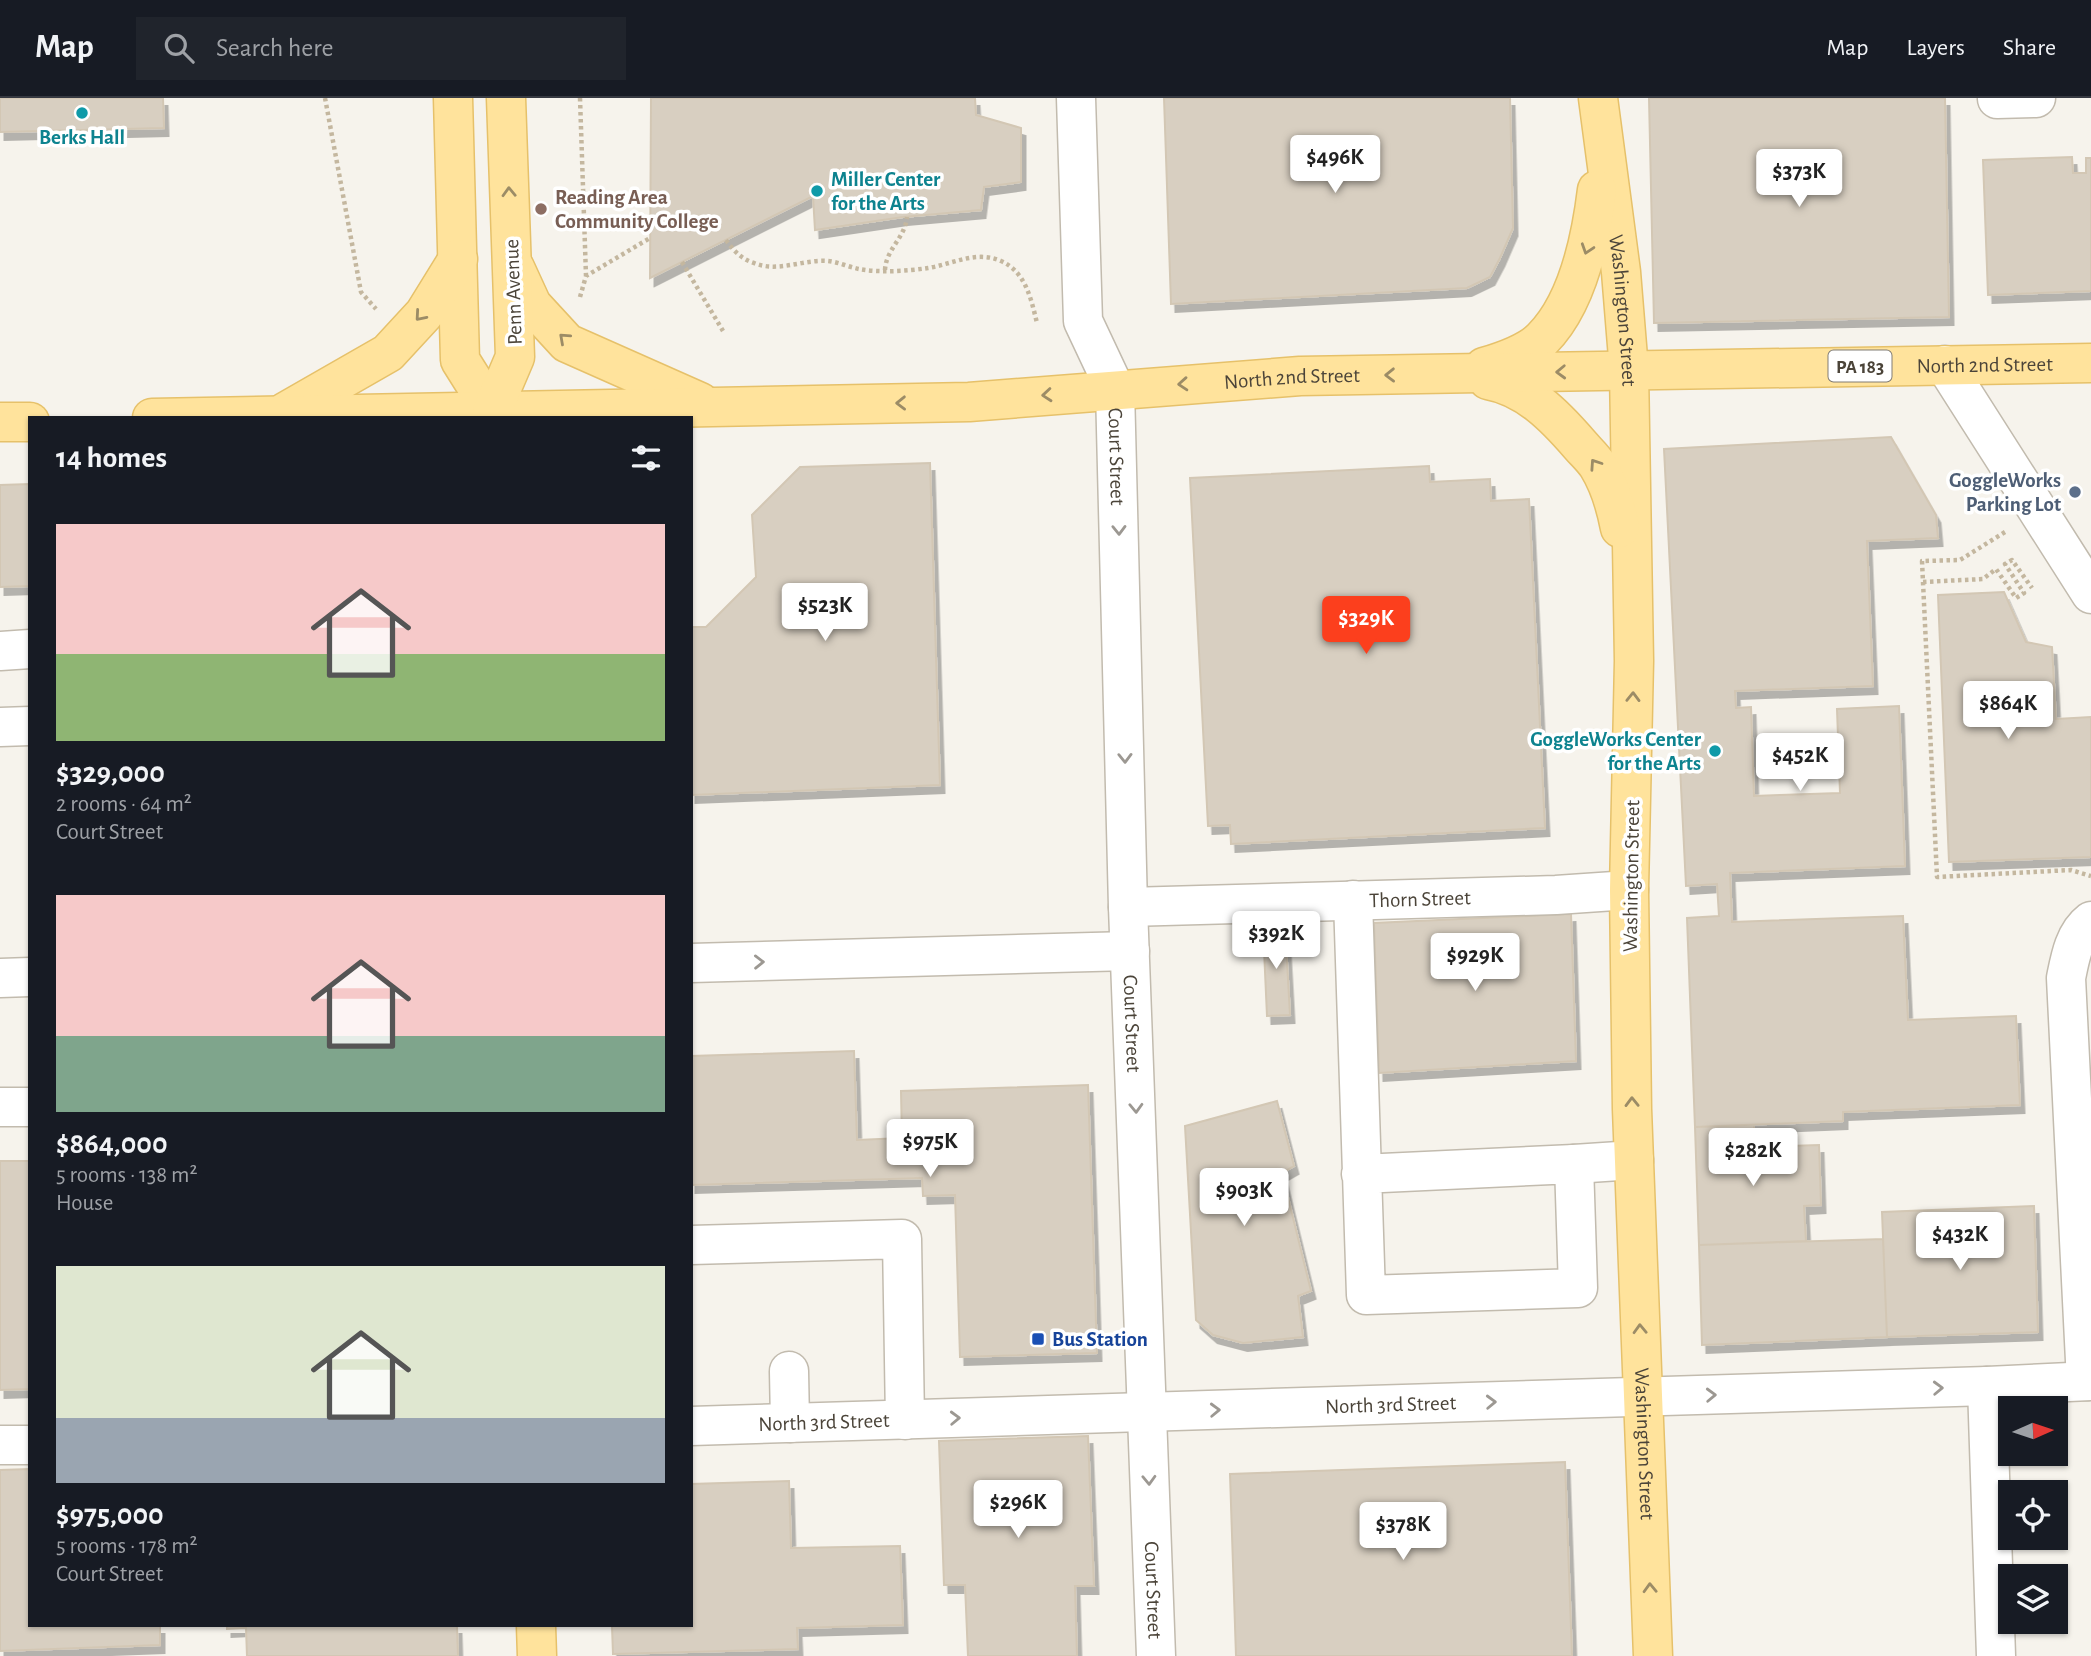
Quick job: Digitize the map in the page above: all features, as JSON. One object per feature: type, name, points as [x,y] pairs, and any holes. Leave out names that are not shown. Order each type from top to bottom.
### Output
[{"type":"main road","points":[[453,98],[460,360],[492,415]]},
{"type":"main road","name":"Penn Avenue","points":[[492,415],[515,357],[506,98]]},
{"type":"main road","points":[[1458,374],[1504,361],[1541,340],[1563,309],[1579,274],[1591,236],[1598,188],[1599,103]]},
{"type":"main road","name":"Washington Street","points":[[1599,103],[1621,272],[1629,370],[1634,661],[1629,890],[1634,1160],[1653,1656]]},
{"type":"main road","points":[[280,415],[388,353],[424,314],[458,259]]},
{"type":"main road","points":[[512,260],[532,305],[567,343],[711,407]]},
{"type":"main road","name":"North 2nd Street","points":[[237,416],[492,415],[969,402],[1300,376],[2091,363]]},
{"type":"main road","points":[[1458,374],[1499,382],[1532,398],[1563,425],[1598,466],[1617,508],[1632,599]]},
{"type":"main road","points":[[0,422],[28,422]]},
{"type":"main road","points":[[536,1627],[537,1656]]},
{"type":"street","points":[[1076,98],[1083,321],[1115,389]]},
{"type":"street","points":[[1997,99],[2036,98]]},
{"type":"street","points":[[1945,365],[2091,594]]},
{"type":"street","name":"Court Street","points":[[1115,389],[1128,907],[1156,1656]]},
{"type":"street","points":[[0,650],[28,649]]},
{"type":"street","points":[[0,727],[28,726]]},
{"type":"street","name":"Thorn Street","points":[[1128,907],[1556,895],[1629,890]]},
{"type":"street","points":[[1353,900],[1366,1295],[1578,1288],[1574,1164]]},
{"type":"street","points":[[2089,1381],[2081,1068],[2066,978],[2072,948],[2091,921]]},
{"type":"street","points":[[693,963],[1130,951]]},
{"type":"street","points":[[0,978],[28,977]]},
{"type":"street","points":[[0,1107],[28,1107]]},
{"type":"street","points":[[1362,1174],[1634,1160]]},
{"type":"street","points":[[693,1245],[902,1239],[905,1420]]},
{"type":"street","points":[[789,1371],[790,1423]]},
{"type":"street","name":"North 3rd Street","points":[[693,1426],[1987,1387],[2089,1381]]},
{"type":"street","points":[[1987,1387],[1996,1656]]},
{"type":"street","points":[[0,1445],[28,1445]]},
{"type":"path","points":[[325,98],[361,292],[379,312]]},
{"type":"path","points":[[580,98],[586,276],[580,297]]},
{"type":"path","points":[[885,270],[886,260],[900,241],[907,217]]},
{"type":"path","points":[[586,276],[650,238]]},
{"type":"path","points":[[726,240],[735,253],[754,264],[774,267],[828,261],[862,270],[885,270],[929,268],[965,257],[985,257],[1002,261],[1019,274],[1028,289],[1037,323]]},
{"type":"path","points":[[682,262],[723,331]]},
{"type":"path","points":[[2039,512],[1960,560],[1922,561],[1937,877],[2071,870],[2091,876]]},
{"type":"path","points":[[1923,582],[1983,579],[1997,569],[2017,598],[2024,593],[2005,564],[2012,559],[2032,588]]},
{"type":"building","name":"Berks Hall","points":[[0,98],[163,98],[164,128],[0,132]]},
{"type":"building","name":"Miller Center for the Arts","points":[[651,98],[975,98],[976,115],[1021,128],[1021,182],[984,187],[981,210],[903,217],[815,230],[813,196],[650,278]]},
{"type":"building","points":[[1164,98],[1510,98],[1513,228],[1490,277],[1467,288],[1171,304]]},
{"type":"building","points":[[1649,98],[1945,98],[1949,317],[1654,323]]},
{"type":"building","points":[[2072,157],[2073,173],[2086,173],[2086,158],[2091,158],[2091,291],[1988,295],[1983,160]]},
{"type":"building","name":"GoggleWorks Center for the Arts","points":[[1891,437],[1936,515],[1938,538],[1867,541],[1873,686],[1735,691],[1736,708],[1751,707],[1754,796],[1840,793],[1837,709],[1899,706],[1905,866],[1730,873],[1732,922],[1903,916],[1908,1020],[2016,1016],[2020,1105],[1843,1112],[1843,1121],[1695,1127],[1687,918],[1719,916],[1717,884],[1686,886],[1664,449]]},
{"type":"building","points":[[930,463],[940,785],[693,795],[693,627],[706,627],[756,577],[752,515],[800,467]]},
{"type":"building","points":[[1429,466],[1430,482],[1490,479],[1491,501],[1529,499],[1545,828],[1231,844],[1230,825],[1208,826],[1190,478]]},
{"type":"building","points":[[28,484],[28,586],[0,587],[0,485]]},
{"type":"building","points":[[2004,592],[2026,642],[2052,647],[2056,719],[2091,717],[2091,857],[1949,862],[1938,595]]},
{"type":"building","points":[[1571,914],[1576,1061],[1379,1073],[1374,923]]},
{"type":"building","points":[[1285,926],[1290,1015],[1267,1016],[1263,927]]},
{"type":"building","points":[[854,1051],[857,1140],[902,1138],[901,1091],[1088,1085],[1097,1353],[960,1357],[955,1195],[923,1196],[922,1178],[693,1185],[693,1056]]},
{"type":"building","points":[[1277,1101],[1294,1166],[1282,1173],[1311,1291],[1298,1296],[1303,1337],[1243,1343],[1213,1335],[1196,1320],[1185,1126]]},
{"type":"building","points":[[1754,1125],[1754,1147],[1819,1145],[1821,1205],[1804,1206],[1806,1241],[1699,1245],[1695,1127]]},
{"type":"building","points":[[0,1161],[28,1161],[28,1389],[0,1390]]},
{"type":"building","points":[[2034,1206],[2038,1332],[1887,1337],[1882,1212]]},
{"type":"building","points":[[1883,1239],[1887,1337],[1702,1345],[1699,1245]]},
{"type":"building","points":[[1088,1436],[1094,1586],[1075,1586],[1077,1656],[968,1656],[965,1585],[944,1585],[939,1441]]},
{"type":"building","points":[[1565,1462],[1572,1656],[1236,1656],[1230,1474]]},
{"type":"building","points":[[28,1469],[28,1627],[160,1627],[160,1645],[0,1651],[0,1470]]},
{"type":"building","points":[[789,1481],[791,1548],[900,1546],[903,1625],[797,1628],[798,1649],[613,1654],[612,1627],[693,1627],[693,1484]]},
{"type":"building","points":[[227,1627],[457,1627],[458,1656],[247,1656],[246,1628]]},
{"type":"place","name":"Berks Hall","points":[[82,113]]},
{"type":"place","name":"Miller Center for the Arts","points":[[817,191]]},
{"type":"place","name":"Reading Area Community College","points":[[541,209]]},
{"type":"place","name":"GoggleWorks Parking Lot","points":[[2075,492]]},
{"type":"place","name":"GoggleWorks Center for the Arts","points":[[1715,751]]},
{"type":"place","name":"Bus Station","points":[[1038,1339]]}]
